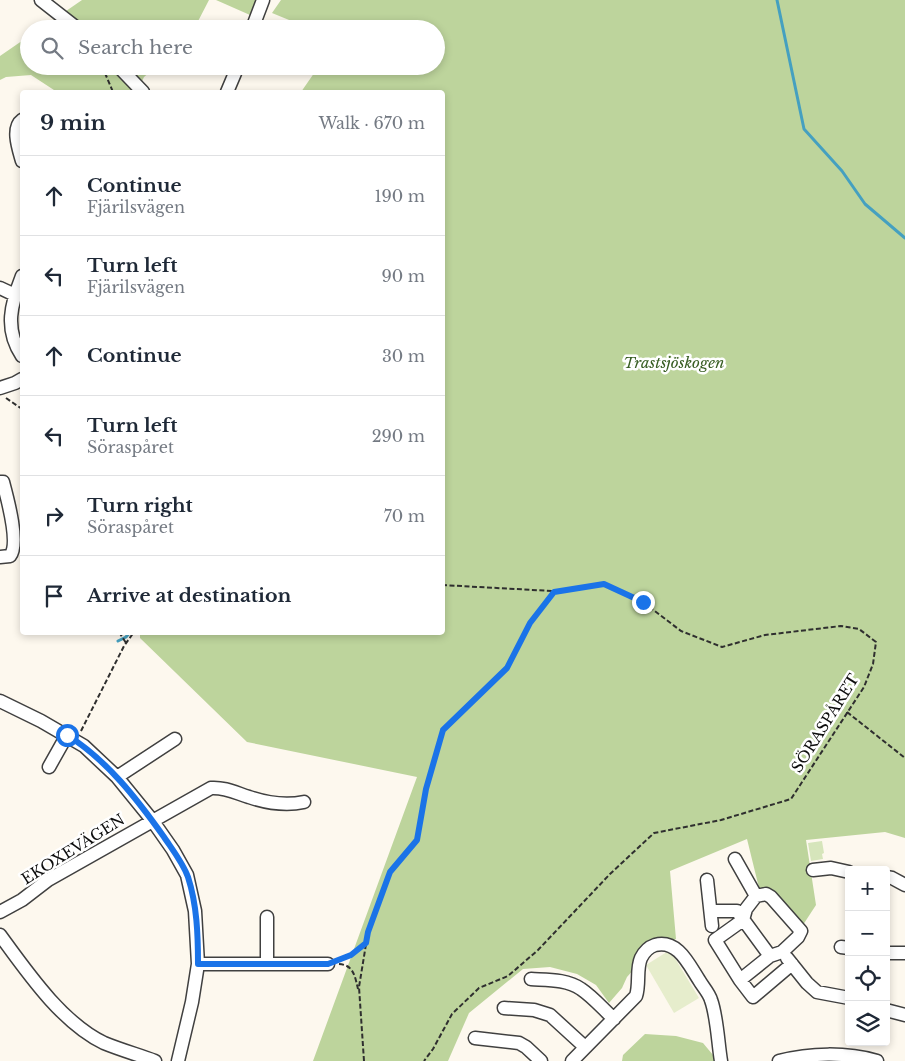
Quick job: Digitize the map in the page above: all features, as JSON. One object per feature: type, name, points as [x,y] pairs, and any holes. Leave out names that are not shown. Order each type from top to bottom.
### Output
[{"type":"street","points":[[41,0],[67,20]]},
{"type":"street","points":[[255,20],[263,0]]},
{"type":"street","points":[[127,75],[141,90]]},
{"type":"street","points":[[228,90],[234,75]]},
{"type":"street","points":[[20,122],[17,128],[20,154]]},
{"type":"street","points":[[20,281],[15,295],[10,325],[20,352]]},
{"type":"street","points":[[0,288],[15,295]]},
{"type":"street","points":[[0,388],[15,384],[20,380]]},
{"type":"street","points":[[0,482],[2,482],[8,500],[13,539],[13,553],[10,556],[0,557]]},
{"type":"street","points":[[0,701],[84,746],[117,777],[152,820],[187,874],[195,910],[198,964],[192,1002],[178,1061]]},
{"type":"street","points":[[49,767],[72,738]]},
{"type":"street","points":[[117,777],[175,739]]},
{"type":"street","name":"EKOXEVÄGEN","points":[[0,912],[22,900],[48,880],[211,788],[225,788],[250,797],[285,805],[304,802]]},
{"type":"street","points":[[735,859],[756,896]]},
{"type":"street","points":[[813,870],[831,868],[845,871]]},
{"type":"street","points":[[890,878],[900,881],[905,885]]},
{"type":"street","points":[[707,880],[712,926]]},
{"type":"street","points":[[740,980],[798,937],[801,931],[771,897],[766,894],[756,896],[746,909],[743,920],[715,940],[740,980],[753,997],[792,964]]},
{"type":"street","points":[[711,911],[737,911],[743,920],[776,954],[792,964],[817,992],[845,997]]},
{"type":"street","points":[[267,917],[267,963]]},
{"type":"street","points":[[0,935],[42,990],[58,1008],[83,1029],[103,1042],[155,1061]]},
{"type":"street","points":[[504,1008],[534,1010],[550,1015],[579,1056],[636,996],[639,987],[639,963],[646,951],[652,946],[666,944],[683,955],[711,1000],[721,1061]]},
{"type":"street","points":[[890,953],[905,953]]},
{"type":"street","points":[[198,964],[328,964]]},
{"type":"street","points":[[531,979],[568,983],[576,986],[588,994],[614,1019]]},
{"type":"street","points":[[890,1011],[905,1015]]},
{"type":"street","points":[[475,1038],[519,1043],[541,1061]]},
{"type":"street","points":[[779,1061],[812,1055],[858,1056],[878,1061]]},
{"type":"path","points":[[106,75],[112,90]]},
{"type":"path","points":[[0,394],[20,408]]},
{"type":"path","name":"SÖRASPÅRET","points":[[424,1061],[433,1049],[452,1014],[479,988],[508,976],[538,950],[603,881],[654,833],[721,820],[792,799],[864,687],[874,657],[876,642],[859,628],[841,626],[802,629],[765,635],[722,647],[681,631],[643,602],[604,584],[554,592]]},
{"type":"path","points":[[445,585],[554,592]]},
{"type":"path","points":[[359,993],[368,932],[390,872],[417,840],[426,789],[443,730],[507,668],[530,623],[554,592]]},
{"type":"path","points":[[120,635],[126,643]]},
{"type":"path","points":[[72,738],[132,635]]},
{"type":"path","points":[[847,712],[905,758]]},
{"type":"path","points":[[328,964],[351,955],[366,943]]},
{"type":"path","points":[[328,964],[345,964],[354,972],[359,993],[364,1061]]},
{"type":"green space","points":[[82,0],[209,0],[199,20],[53,20]]},
{"type":"green space","points":[[216,0],[259,0],[250,15]]},
{"type":"green space","name":"Trastsjöskogen","points":[[281,0],[905,0],[905,838],[885,832],[806,840],[816,905],[801,928],[760,892],[747,839],[670,871],[676,939],[670,941],[660,940],[627,977],[622,988],[609,1003],[596,985],[577,974],[550,967],[523,969],[469,1013],[448,1061],[313,1061],[417,777],[247,742],[140,638],[140,635],[445,635],[445,90],[302,90],[313,75],[445,75],[445,20],[289,20],[272,13]]},
{"type":"green space","points":[[20,42],[20,75],[31,75],[6,77],[0,80],[0,56]]},
{"type":"green space","points":[[31,75],[146,75],[138,90],[54,90]]},
{"type":"green space","points":[[822,841],[823,859],[811,861],[808,843]]},
{"type":"green space","points":[[670,950],[699,998],[674,1013],[646,965]]},
{"type":"green space","points":[[645,1034],[676,1036],[703,1043],[718,1061],[622,1061],[623,1055]]},
{"type":"waterway","points":[[777,0],[804,129],[842,171],[865,204],[905,238]]},
{"type":"waterway","points":[[118,641],[128,635]]},
{"type":"route","points":[[67,735],[84,746],[117,777],[152,820],[187,874],[195,910],[198,964],[328,964],[351,955],[366,943],[368,932],[390,872],[417,840],[426,789],[443,730],[507,668],[530,623],[554,592],[604,584],[643,602]]}]
